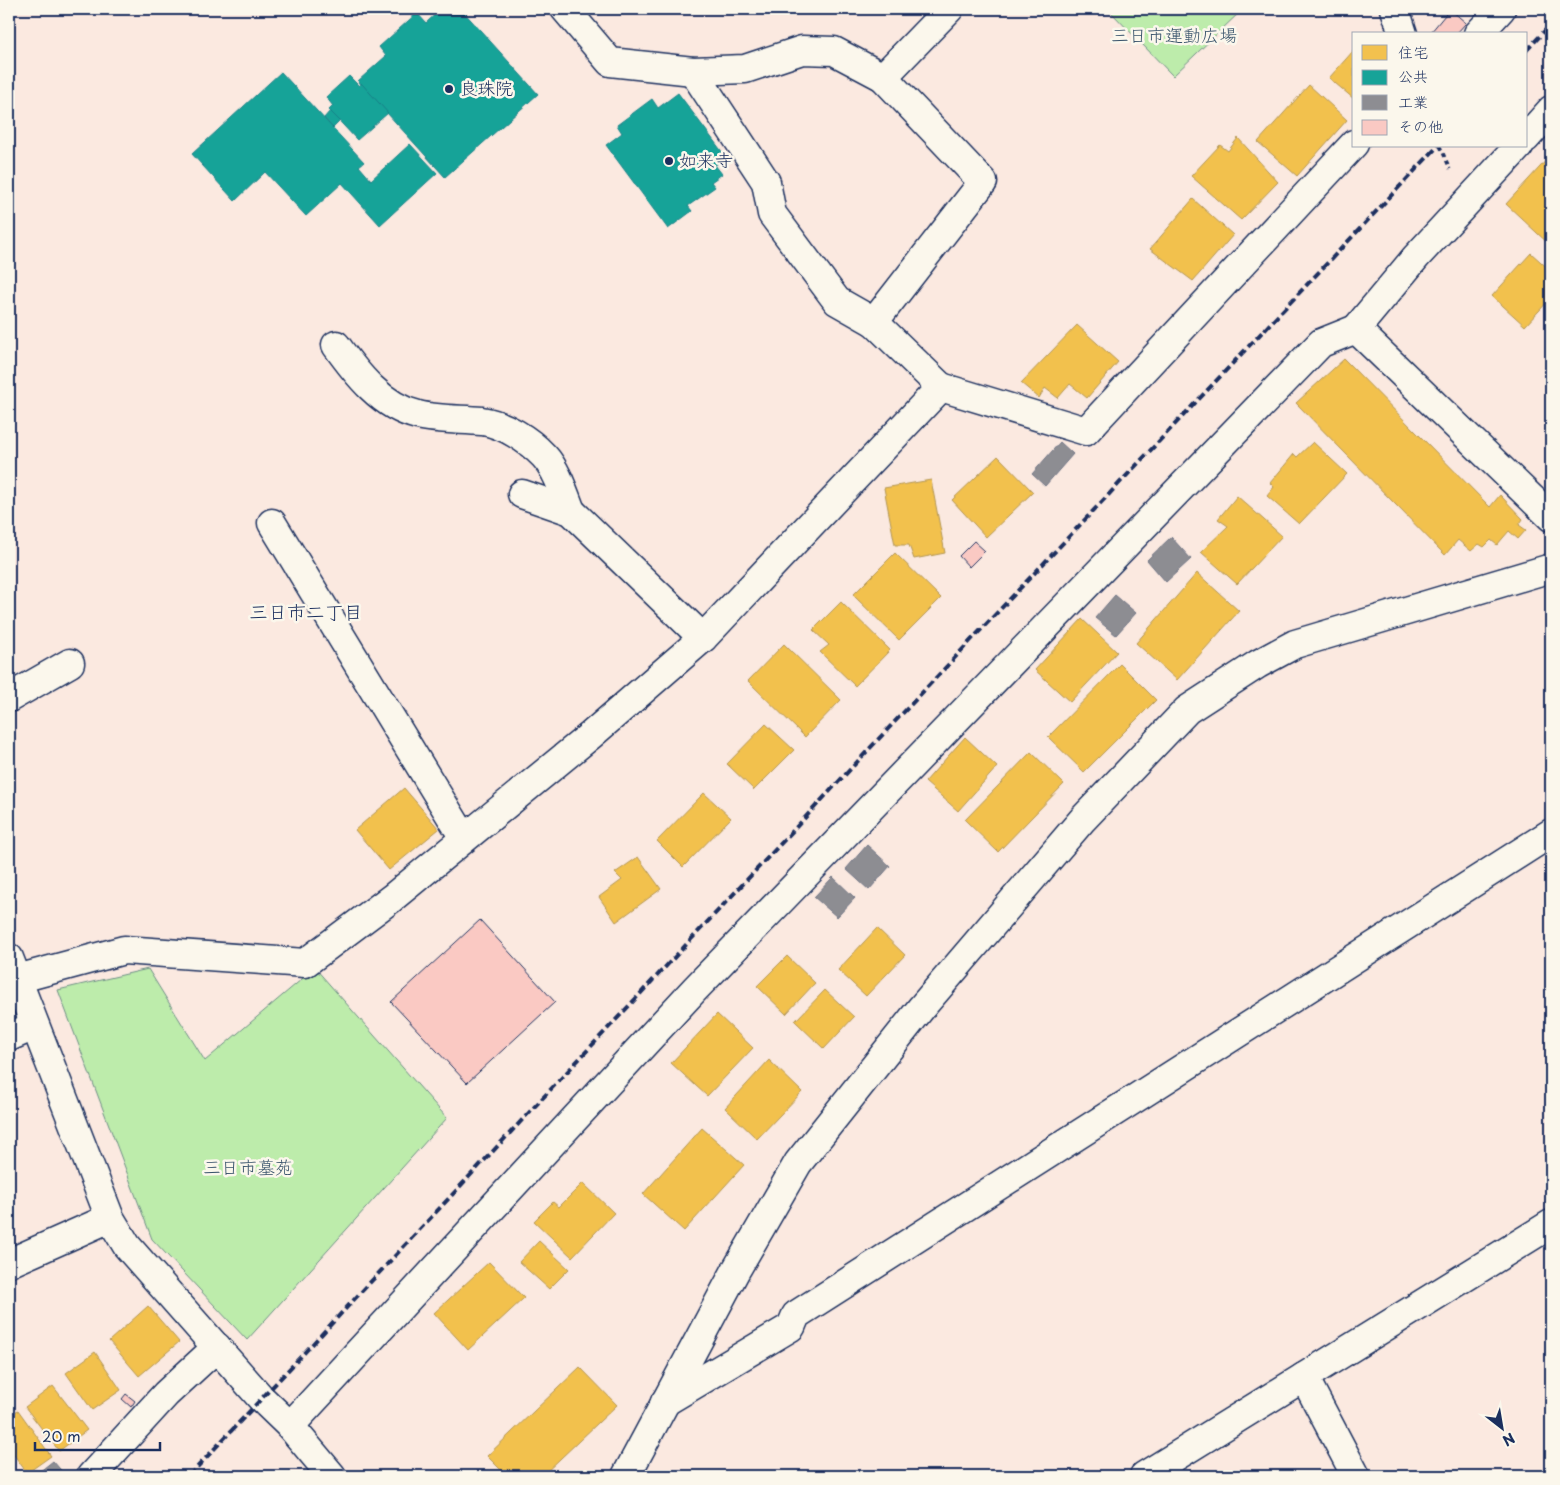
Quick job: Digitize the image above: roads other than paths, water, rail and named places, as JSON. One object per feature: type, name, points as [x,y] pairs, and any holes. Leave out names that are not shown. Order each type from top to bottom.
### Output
[{"type":"street","points":[[565,9],[610,62],[693,71],[745,69],[802,50],[834,51],[882,76],[983,182],[874,322]]},
{"type":"street","points":[[882,76],[950,9]]},
{"type":"street","points":[[1395,9],[1402,32]]},
{"type":"street","points":[[1480,32],[1501,9]]},
{"type":"street","points":[[693,71],[766,182],[772,214],[837,301],[874,322],[941,387],[1086,431],[1352,146]]},
{"type":"street","points":[[1528,136],[1551,110]]},
{"type":"street","points":[[290,1426],[695,989],[1321,343],[1356,329],[1416,257],[1517,148]]},
{"type":"street","points":[[1356,329],[1551,517]]},
{"type":"street","points":[[336,345],[355,371],[387,401],[417,415],[485,422],[513,432],[544,457],[558,479],[571,511],[703,638]]},
{"type":"street","points":[[332,1476],[290,1426],[262,1399],[128,1246],[110,1218],[13,968],[124,950],[305,963],[392,898],[591,735],[703,638],[941,387]]},
{"type":"street","points":[[522,494],[571,511]]},
{"type":"street","points":[[272,523],[464,838]]},
{"type":"street","points":[[626,1476],[736,1270],[798,1163],[922,1007],[991,926],[1083,819],[1187,710],[1258,664],[1295,644],[1551,568]]},
{"type":"street","points":[[9,698],[70,663]]},
{"type":"street","points":[[664,1402],[791,1327],[796,1315],[1551,833]]},
{"type":"street","points":[[9,1037],[34,1026]]},
{"type":"street","points":[[9,1263],[110,1218]]},
{"type":"street","points":[[1144,1476],[1551,1224]]},
{"type":"street","points":[[91,1476],[166,1394],[217,1347]]},
{"type":"street","points":[[1304,1377],[1356,1476]]},
{"type":"railway","points":[[1528,49],[1551,24]]},
{"type":"railway","points":[[189,1476],[975,636],[1436,148]]},
{"type":"place","name":"良珠院","points":[[449,89]]},
{"type":"place","name":"如来寺","points":[[669,161]]},
{"type":"district","name":"三日市二丁目","points":[[306,612]]},
{"type":"park label","name":"三日市運動広場","points":[[1174,36]]},
{"type":"park label","name":"三日市墓苑","points":[[248,1168]]}]
